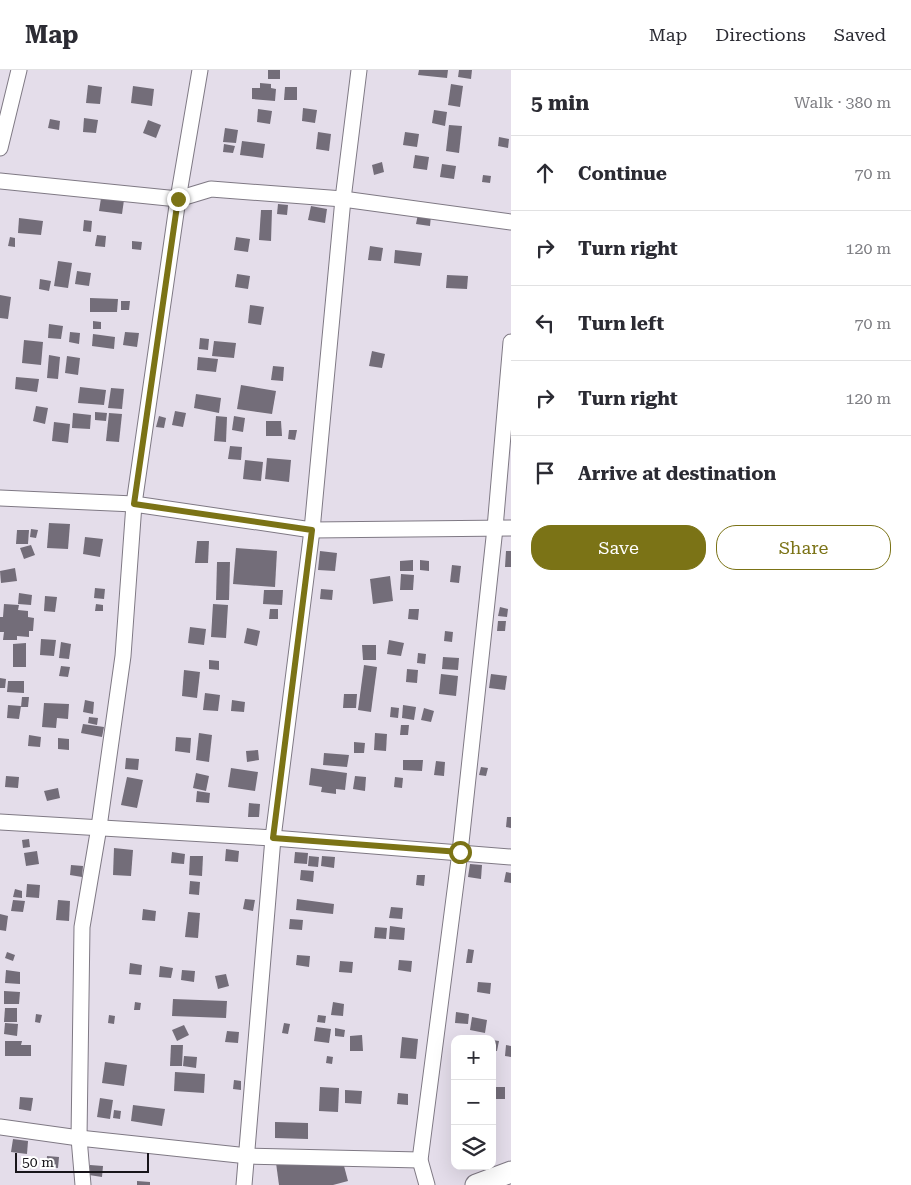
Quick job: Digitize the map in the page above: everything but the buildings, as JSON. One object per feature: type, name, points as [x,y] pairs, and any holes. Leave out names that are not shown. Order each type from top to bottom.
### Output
[{"type":"main road","points":[[476,1185],[511,1172]]},
{"type":"street","points":[[0,148],[19,70]]},
{"type":"street","points":[[83,1185],[79,1138],[82,927],[124,656],[134,504],[178,199],[200,70]]},
{"type":"street","points":[[244,1185],[248,1156],[273,838],[312,530],[343,199],[359,70]]},
{"type":"street","points":[[0,181],[178,199],[211,188],[343,199],[511,222]]},
{"type":"street","points":[[426,1185],[420,1160],[460,852],[495,528],[511,342]]},
{"type":"street","points":[[0,498],[134,504],[312,530],[511,528]]},
{"type":"street","points":[[0,822],[273,838],[511,857]]},
{"type":"street","points":[[0,1127],[79,1138],[248,1156],[420,1160]]},
{"type":"route","points":[[178,199],[134,504],[312,530],[273,838],[460,852]]}]
